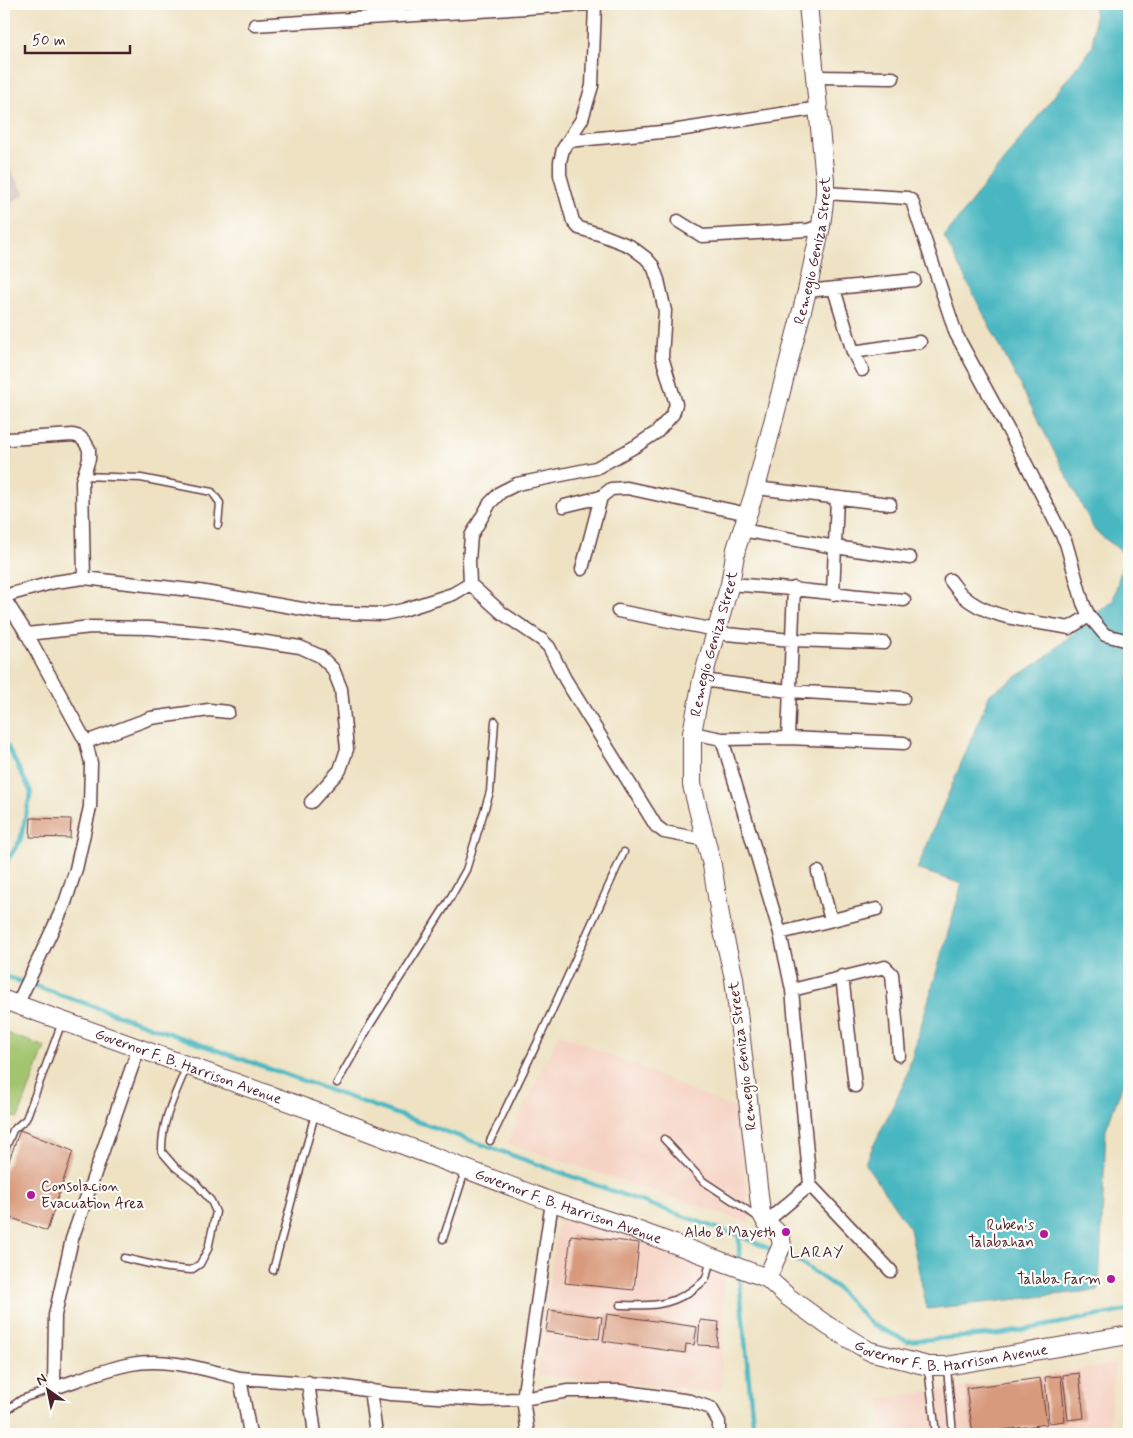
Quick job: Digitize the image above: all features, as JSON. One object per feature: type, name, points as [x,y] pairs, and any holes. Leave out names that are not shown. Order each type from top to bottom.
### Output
[{"type":"street","points":[[255,25],[590,4]]},
{"type":"street","points":[[595,4],[592,86],[582,119],[563,149],[560,175],[573,221],[579,228],[630,246],[653,266],[665,311],[662,357],[676,404],[673,414],[657,432],[596,468],[517,484],[501,492],[490,503],[471,536],[470,584],[502,613],[542,640],[549,647],[566,679],[656,826],[664,832],[706,840]]},
{"type":"street","name":"Remegio Geniza Street","points":[[771,1271],[782,1245],[780,1235],[766,1222],[761,1213],[734,978],[706,840],[692,785],[692,733],[702,680],[756,488],[807,291],[821,226],[825,193],[819,108],[808,4]]},
{"type":"street","points":[[816,77],[893,78]]},
{"type":"street","points":[[568,141],[672,130],[819,108]]},
{"type":"street","points":[[825,193],[907,198],[912,201],[956,334],[1018,448],[1066,543],[1083,603],[1089,616],[1105,635],[1129,641]]},
{"type":"street","points":[[678,221],[702,236],[808,230],[821,226]]},
{"type":"street","points":[[807,291],[914,280]]},
{"type":"street","points":[[834,289],[853,352],[862,370]]},
{"type":"street","points":[[853,352],[920,342]]},
{"type":"street","points":[[9,439],[73,435],[80,437],[89,449],[89,459],[83,476],[84,578]]},
{"type":"street","points":[[564,506],[601,497],[611,489],[627,488],[834,548],[910,558]]},
{"type":"street","points":[[756,488],[890,504]]},
{"type":"street","points":[[582,569],[601,497]]},
{"type":"street","points":[[833,594],[837,498]]},
{"type":"street","points":[[10,1002],[25,988],[64,903],[76,869],[90,807],[91,763],[86,742],[27,634],[4,597],[55,582],[84,578],[199,591],[320,612],[383,614],[404,610],[453,594],[470,584]]},
{"type":"street","points":[[950,580],[962,595],[987,612],[1010,618],[1069,628],[1089,616]]},
{"type":"street","points":[[730,584],[794,588],[833,594],[904,600]]},
{"type":"street","points":[[788,738],[794,588]]},
{"type":"street","points":[[618,611],[716,632],[792,640],[884,643]]},
{"type":"street","points":[[27,634],[91,627],[149,628],[206,633],[300,647],[320,656],[334,669],[342,689],[347,749],[340,770],[311,802]]},
{"type":"street","points":[[702,680],[789,690],[903,698]]},
{"type":"street","points":[[86,742],[151,718],[209,710],[228,712]]},
{"type":"street","points":[[692,733],[722,739],[788,738],[904,743]]},
{"type":"street","points":[[722,739],[780,933],[792,990],[810,1185],[891,1272]]},
{"type":"street","points":[[818,872],[831,920]]},
{"type":"street","points":[[780,933],[877,909]]},
{"type":"street","points":[[792,990],[842,976],[885,967],[892,974],[899,1055]]},
{"type":"street","points":[[842,976],[854,1086]]},
{"type":"street","name":"Governor F. B. Harrison Avenue","points":[[10,1002],[326,1116],[552,1202],[629,1223],[710,1259],[771,1271],[788,1297],[828,1326],[868,1351],[928,1366],[946,1366],[1129,1335]]},
{"type":"street","points":[[139,1047],[72,1239],[55,1315],[54,1388],[132,1363],[158,1362],[186,1365],[240,1378],[308,1382],[391,1394],[434,1397],[484,1400],[523,1399],[568,1391],[611,1391],[690,1401],[711,1408],[719,1422],[719,1434]]},
{"type":"street","points":[[766,1222],[810,1185]]},
{"type":"street","points":[[528,1434],[523,1399],[552,1202]]},
{"type":"street","points":[[240,1378],[250,1434]]},
{"type":"street","points":[[308,1382],[315,1434]]},
{"type":"street","points":[[370,1390],[376,1434]]},
{"type":"lane","points":[[83,476],[141,478],[212,492],[220,503],[218,525]]},
{"type":"lane","points":[[337,1083],[370,1025],[448,902],[466,870],[490,792],[495,721]]},
{"type":"lane","points":[[490,1141],[624,852]]},
{"type":"lane","points":[[4,1152],[13,1130],[26,1119],[62,1020]]},
{"type":"lane","points":[[124,1258],[167,1268],[191,1270],[200,1264],[208,1249],[216,1212],[211,1201],[195,1182],[175,1167],[162,1152],[162,1138],[167,1113],[187,1066]]},
{"type":"lane","points":[[273,1270],[316,1113]]},
{"type":"lane","points":[[664,1138],[703,1181],[766,1222]]},
{"type":"lane","points":[[443,1239],[466,1169]]},
{"type":"lane","points":[[620,1305],[648,1306],[666,1304],[681,1298],[698,1286],[705,1278],[710,1259]]},
{"type":"lane","points":[[928,1366],[936,1434]]},
{"type":"lane","points":[[946,1366],[953,1434]]},
{"type":"lane","points":[[4,1412],[22,1399],[54,1388]]},
{"type":"shaded area","points":[[4,160],[25,194],[4,207]]},
{"type":"shaded area","points":[[559,1033],[738,1110],[750,1223],[507,1143]]},
{"type":"shaded area","points":[[559,1210],[724,1274],[721,1392],[538,1375]]},
{"type":"shaded area","points":[[1115,1364],[1109,1434],[884,1434],[881,1399]]},
{"type":"green space","points":[[4,1032],[45,1047],[18,1118],[10,1116],[4,1133]]},
{"type":"water","points":[[1095,4],[1129,4],[1129,1068],[1106,1129],[1099,1290],[927,1309],[910,1229],[865,1163],[905,1081],[962,884],[917,869],[990,694],[1044,659],[1090,618],[1113,601],[1125,554],[1095,531],[944,237],[1093,46]]},
{"type":"building","points":[[31,818],[71,819],[70,838],[30,837]]},
{"type":"building","name":"Consolacion Evacuation Area","points":[[20,1130],[73,1151],[47,1231],[4,1215],[4,1174]]},
{"type":"building","points":[[571,1235],[639,1243],[634,1290],[565,1283]]},
{"type":"building","points":[[549,1310],[602,1317],[599,1339],[546,1332]]},
{"type":"building","points":[[607,1314],[697,1327],[694,1345],[686,1344],[685,1353],[603,1341]]},
{"type":"building","points":[[700,1320],[719,1322],[717,1346],[698,1345]]},
{"type":"building","points":[[1079,1373],[1084,1418],[1068,1420],[1063,1375]]},
{"type":"building","points":[[1061,1376],[1065,1421],[1049,1423],[1045,1377]]},
{"type":"building","points":[[1040,1378],[1047,1424],[973,1434],[966,1388]]},
{"type":"waterway","points":[[4,740],[31,792],[20,841],[4,865]]},
{"type":"waterway","points":[[4,976],[739,1236],[775,1251]]},
{"type":"waterway","points":[[739,1236],[739,1259]]},
{"type":"waterway","points":[[782,1254],[795,1259],[836,1287],[871,1324],[907,1341],[1001,1334],[1129,1310]]},
{"type":"waterway","points":[[739,1278],[754,1434]]},
{"type":"place","name":"Consolacion Evacuation Area","points":[[31,1195]]},
{"type":"place","name":"Aldo & Mayeth","points":[[786,1232]]},
{"type":"place","name":"Ruben's Talabahan","points":[[1044,1234]]},
{"type":"place","name":"Talaba Farm","points":[[1111,1279]]},
{"type":"district","name":"LARAY","points":[[817,1251]]}]
